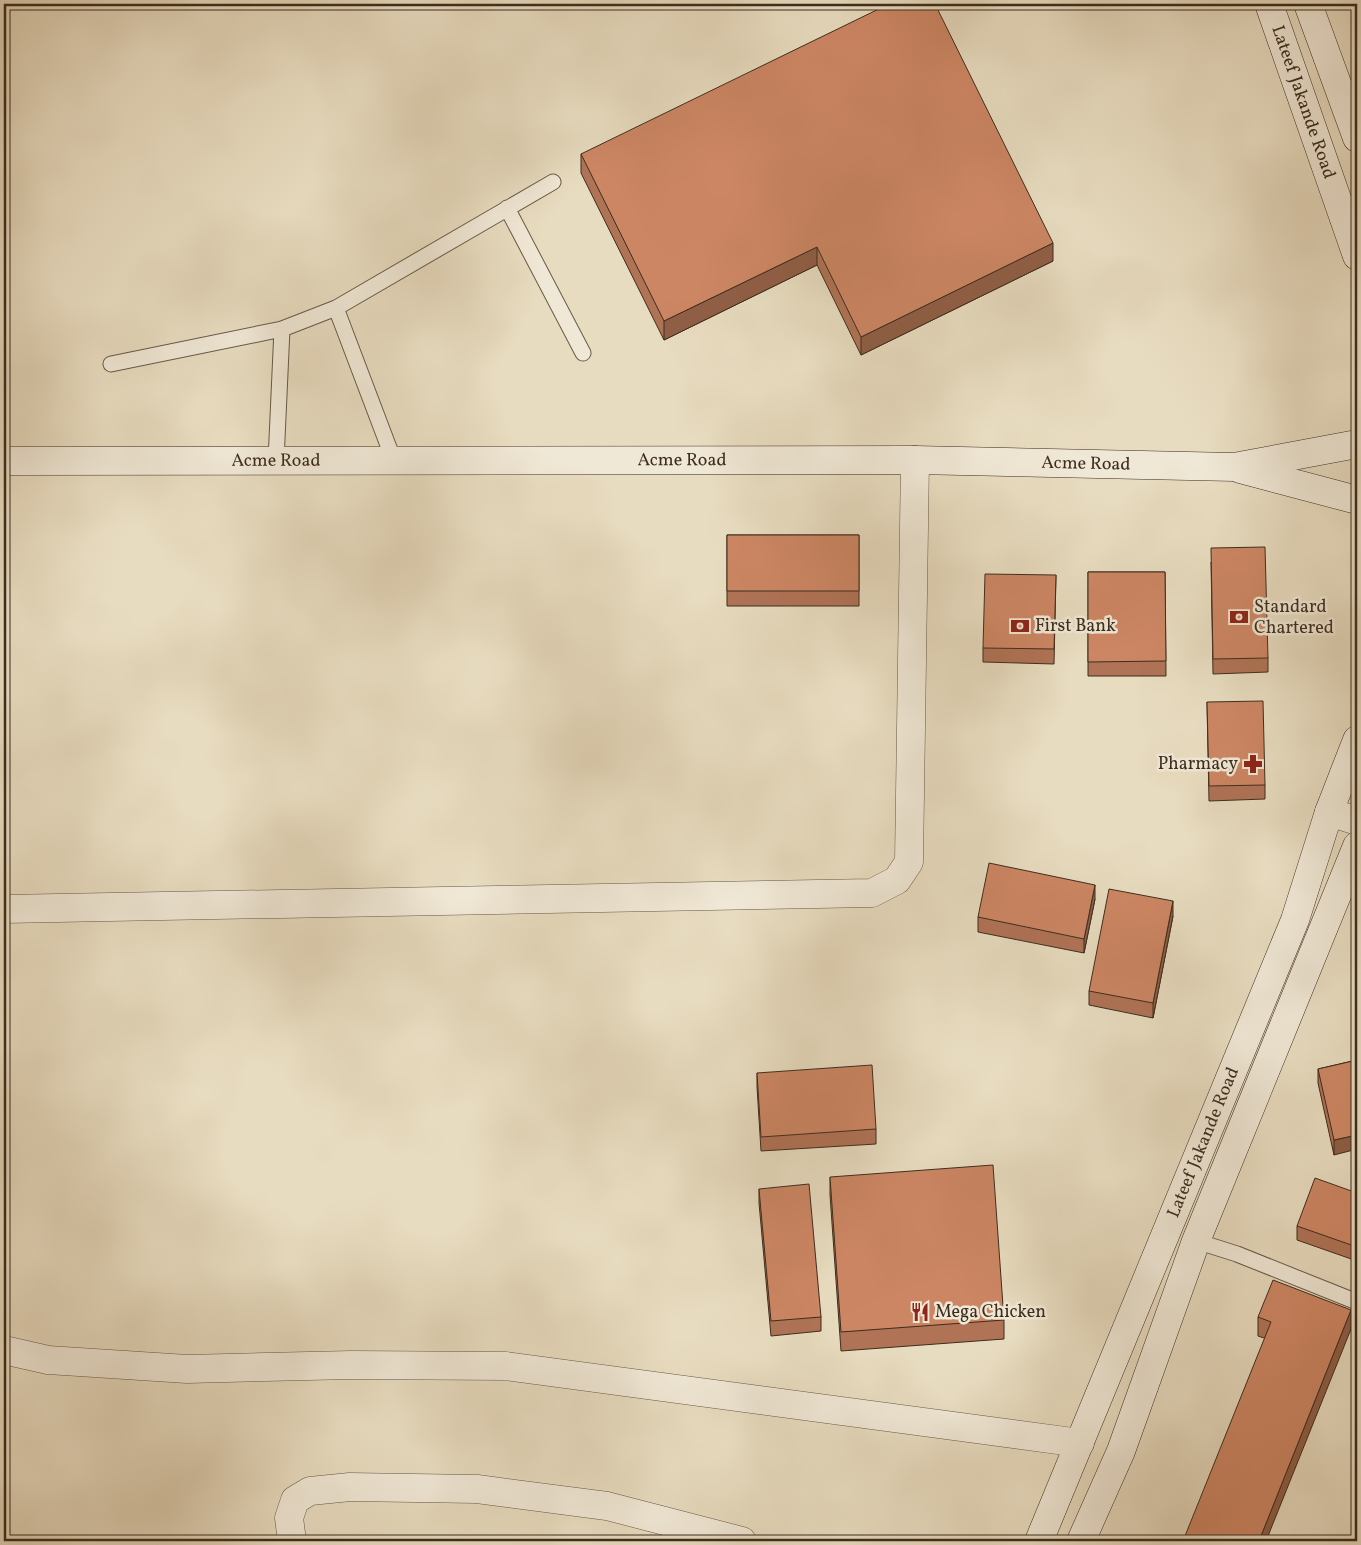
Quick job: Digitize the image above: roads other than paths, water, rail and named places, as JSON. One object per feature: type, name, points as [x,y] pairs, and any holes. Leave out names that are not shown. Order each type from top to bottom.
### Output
[{"type":"street","name":"Lateef Jakande Road","points":[[1269,4],[1357,256]]},
{"type":"street","points":[[1308,4],[1357,138]]},
{"type":"street","name":"Acme Road","points":[[4,461],[915,460],[1234,467],[1357,444]]},
{"type":"street","points":[[4,910],[872,892],[897,880],[909,862],[915,460]]},
{"type":"street","points":[[1234,467],[1357,500]]},
{"type":"street","name":"Lateef Jakande Road","points":[[1039,1541],[1295,920],[1329,812],[1357,740]]},
{"type":"street","points":[[1329,812],[1357,821]]},
{"type":"street","name":"Lateef Jakande Road","points":[[1081,1541],[1121,1451],[1196,1241],[1357,846]]},
{"type":"street","points":[[4,1350],[48,1360],[187,1370],[351,1365],[506,1366],[1080,1442]]},
{"type":"street","points":[[292,1541],[289,1518],[295,1500],[310,1491],[350,1488],[477,1489],[607,1506],[742,1541]]},
{"type":"lane","points":[[111,364],[282,329],[336,308],[553,182]]},
{"type":"lane","points":[[507,208],[583,353]]},
{"type":"lane","points":[[336,308],[394,461]]},
{"type":"lane","points":[[276,460],[282,329]]},
{"type":"lane","points":[[1196,1241],[1236,1254],[1357,1302]]},
{"type":"place","name":"Standard Chartered","points":[[1239,617]]},
{"type":"place","name":"First Bank","points":[[1020,626]]},
{"type":"place","name":"Pharmacy","points":[[1253,764]]},
{"type":"place","name":"Mega Chicken","points":[[920,1312]]}]
